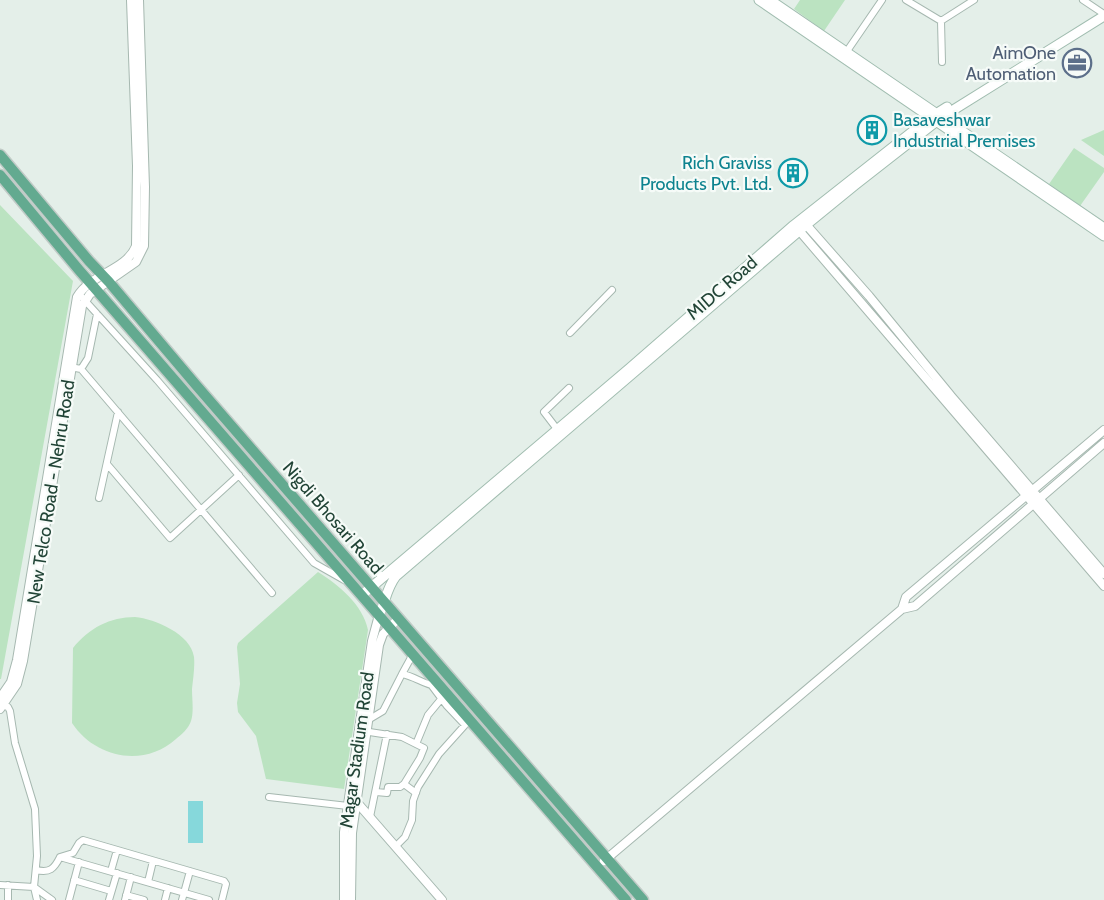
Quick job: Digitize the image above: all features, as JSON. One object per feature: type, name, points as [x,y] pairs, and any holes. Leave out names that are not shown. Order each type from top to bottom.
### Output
[{"type":"main road","points":[[759,0],[773,2],[845,55],[1104,228]]},
{"type":"main road","points":[[362,596],[556,429],[595,402],[800,225],[936,117],[1103,13]]},
{"type":"main road","points":[[936,117],[1104,236]]},
{"type":"main road","name":"Nigdi Bhosari Road","points":[[0,155],[643,900]]},
{"type":"main road","name":"Nigdi Bhosari Road","points":[[0,175],[379,615],[436,686],[626,900]]},
{"type":"main road","name":"Magar Stadium Road","points":[[379,615],[385,603],[388,588],[396,576],[595,402]]},
{"type":"street","points":[[131,0],[138,166],[136,246],[130,257],[82,297],[157,380],[314,563],[352,584]]},
{"type":"street","points":[[105,278],[135,262],[141,254],[145,238],[139,0]]},
{"type":"street","points":[[845,55],[882,0]]},
{"type":"street","points":[[906,0],[940,21]]},
{"type":"street","points":[[940,21],[974,0]]},
{"type":"street","points":[[1083,0],[1103,13]]},
{"type":"street","points":[[940,21],[942,62]]},
{"type":"street","points":[[800,225],[1029,494],[1104,574]]},
{"type":"street","points":[[570,333],[612,290]]},
{"type":"street","name":"New Telco Road - Nehru Road","points":[[1,705],[17,660],[69,367],[76,304],[82,297]]},
{"type":"street","points":[[81,369],[88,358],[97,314]]},
{"type":"street","points":[[69,367],[81,369],[272,593]]},
{"type":"street","points":[[157,380],[167,371]]},
{"type":"street","points":[[556,429],[544,412],[569,388]]},
{"type":"street","points":[[99,498],[118,412]]},
{"type":"street","points":[[902,609],[906,597],[1104,430]]},
{"type":"street","points":[[597,866],[902,609],[915,606],[1104,443]]},
{"type":"street","points":[[107,464],[170,538],[239,475]]},
{"type":"street","points":[[1036,501],[1104,586]]},
{"type":"street","points":[[355,545],[382,577]]},
{"type":"street","name":"Magar Stadium Road","points":[[351,900],[351,844],[372,641],[379,615]]},
{"type":"street","name":"Magar Stadium Road","points":[[344,900],[343,844],[348,806],[363,731],[368,720],[379,645],[383,634],[399,618]]},
{"type":"street","points":[[368,720],[383,711],[412,654]]},
{"type":"street","points":[[396,846],[405,837],[412,820],[416,793],[438,756],[465,725],[447,706],[436,686],[402,674]]},
{"type":"street","points":[[416,744],[428,715],[442,698]]},
{"type":"street","points":[[1,705],[10,711],[15,743],[35,809],[34,887],[37,900]]},
{"type":"street","points":[[363,731],[387,734],[416,744],[438,756]]},
{"type":"street","points":[[370,818],[387,734]]},
{"type":"street","points":[[376,792],[387,793],[388,788],[400,787],[404,784],[424,748]]},
{"type":"street","points":[[404,784],[416,793]]},
{"type":"street","points":[[350,794],[442,900]]},
{"type":"street","points":[[269,797],[348,806]]},
{"type":"street","points":[[36,870],[47,872],[55,868],[60,857],[75,852],[81,841],[225,882],[222,900]]},
{"type":"street","points":[[109,900],[117,850]]},
{"type":"street","points":[[60,857],[168,888],[183,896],[209,900]]},
{"type":"street","points":[[148,882],[153,861]]},
{"type":"street","points":[[69,900],[79,862]]},
{"type":"street","points":[[183,896],[190,871]]},
{"type":"street","points":[[131,877],[125,898],[144,900]]},
{"type":"street","points":[[74,880],[111,891]]},
{"type":"street","points":[[0,885],[34,887],[52,900]]},
{"type":"street","points":[[8,885],[8,900]]},
{"type":"street","points":[[165,900],[168,888]]},
{"type":"green space","points":[[800,0],[845,0],[824,31],[794,9]]},
{"type":"green space","points":[[1104,130],[1104,156],[1081,140]]},
{"type":"green space","points":[[1074,148],[1104,168],[1104,172],[1080,206],[1049,184]]},
{"type":"green space","points":[[0,205],[73,281],[1,679],[0,679]]},
{"type":"green space","points":[[318,572],[334,583],[356,604],[368,630],[344,789],[266,779],[256,736],[238,712],[240,684],[238,643]]},
{"type":"green space","points":[[135,617],[162,624],[179,635],[191,649],[194,665],[192,714],[189,726],[163,748],[149,754],[135,756],[107,751],[93,744],[72,723],[73,648],[93,629],[101,625],[117,619]]},
{"type":"water","points":[[188,801],[203,801],[203,843],[188,843]]},
{"type":"place","name":"AimOne Automation","points":[[1077,63]]},
{"type":"place","name":"Basaveshwar Industrial Premises","points":[[872,130]]},
{"type":"place","name":"Rich Graviss Products Pvt. Ltd.","points":[[793,173]]}]
